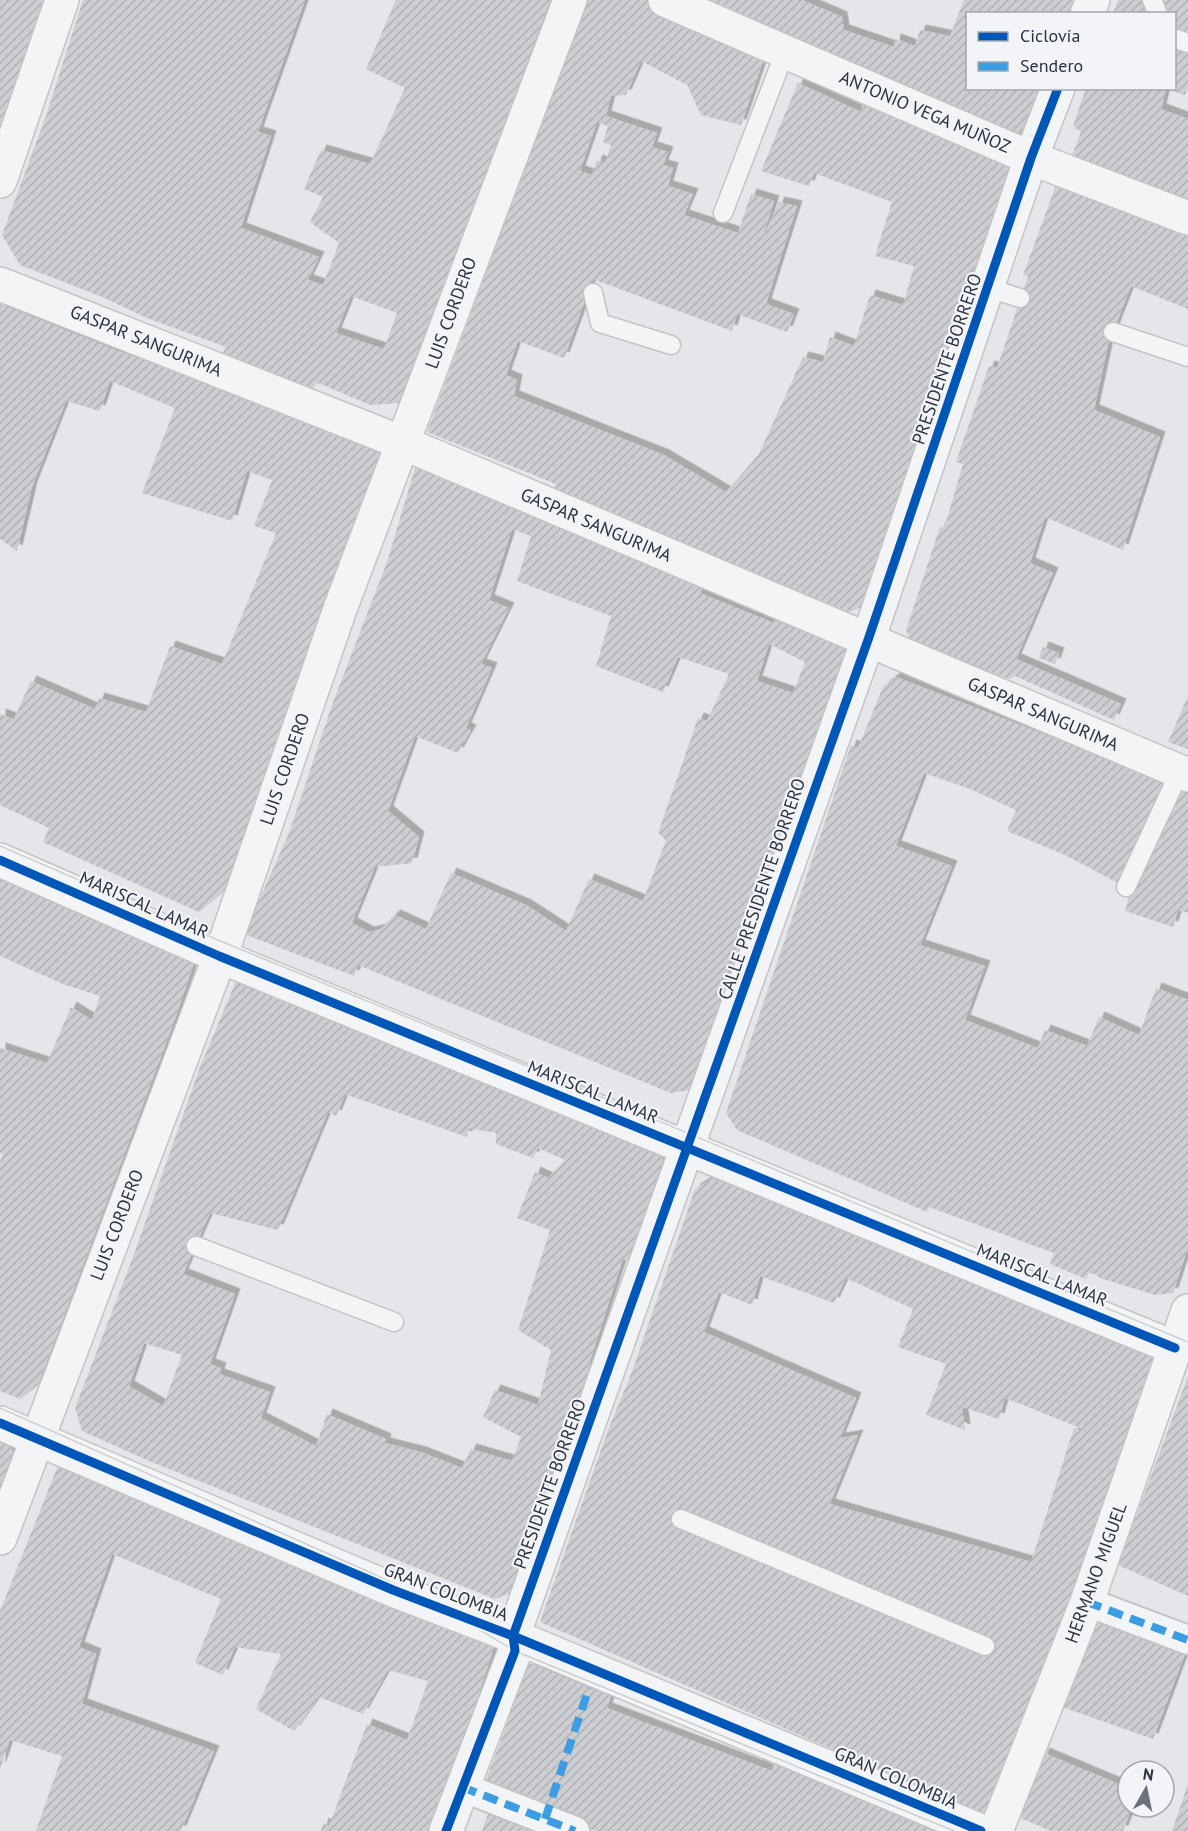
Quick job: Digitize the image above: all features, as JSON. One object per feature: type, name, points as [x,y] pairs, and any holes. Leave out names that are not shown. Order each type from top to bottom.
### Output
[{"type":"street","points":[[0,181],[62,0]]},
{"type":"street","name":"LUIS CORDERO","points":[[0,1538],[35,1439],[219,956],[340,609],[403,443],[483,253],[570,0]]},
{"type":"street","name":"ANTONIO VEGA MUÑOZ","points":[[665,0],[1031,158],[1188,218]]},
{"type":"street","name":"PRESIDENTE BORRERO","points":[[868,640],[1031,158],[1057,90]]},
{"type":"street","name":"GASPAR SANGURIMA","points":[[0,284],[403,443],[1184,773]]},
{"type":"street","name":"CALLE PRESIDENTE BORRERO","points":[[688,1149],[868,640]]},
{"type":"street","name":"MARISCAL LAMAR","points":[[0,860],[219,956],[1175,1348]]},
{"type":"street","name":"PRESIDENTE BORRERO","points":[[446,1831],[515,1651],[513,1636],[688,1149]]},
{"type":"street","name":"HERMANO MIGUEL","points":[[996,1831],[1052,1671],[1087,1602],[1188,1311]]},
{"type":"street","name":"GRAN COLOMBIA","points":[[0,1423],[393,1590],[513,1636],[981,1831]]},
{"type":"street","points":[[1087,1602],[1188,1640]]},
{"type":"street","points":[[462,1787],[575,1831]]},
{"type":"lane","points":[[723,213],[785,52]]},
{"type":"lane","points":[[988,288],[1020,298]]},
{"type":"lane","points":[[593,293],[600,323],[671,345]]},
{"type":"lane","points":[[1113,332],[1188,357]]},
{"type":"lane","points":[[1126,887],[1184,773]]},
{"type":"lane","points":[[196,1246],[394,1322]]},
{"type":"lane","points":[[681,1519],[985,1646]]},
{"type":"building","points":[[0,0],[49,0],[0,134]]},
{"type":"building","points":[[83,0],[305,0],[258,132],[271,136],[241,228],[319,257],[308,280],[323,285],[339,243],[310,222],[323,197],[304,189],[321,150],[370,164],[405,88],[366,69],[396,0],[550,0],[401,403],[370,405],[316,382],[313,389],[223,353],[226,347],[147,318],[100,296],[20,265],[2,235],[46,116]],"holes":[[[351,296],[397,313],[384,349],[336,333]]]},
{"type":"building","points":[[587,0],[644,0],[764,58],[741,125],[701,115],[687,85],[641,61],[626,95],[611,96],[606,116],[657,133],[652,147],[668,152],[663,165],[673,168],[668,186],[693,194],[684,215],[738,233],[751,194],[774,201],[762,240],[779,202],[797,206],[766,304],[794,314],[787,332],[737,314],[732,331],[593,279],[564,358],[518,341],[506,375],[517,380],[514,396],[664,455],[726,492],[759,454],[803,357],[823,362],[830,337],[854,346],[870,295],[903,305],[914,266],[875,256],[892,202],[814,173],[809,186],[761,171],[798,83],[861,112],[863,103],[1020,163],[870,604],[849,612],[553,491],[556,484],[427,432],[497,243],[507,207]],"holes":[[[597,122],[608,126],[603,142],[611,145],[605,163],[597,160],[592,175],[580,171]]]},
{"type":"building","points":[[697,0],[802,0],[842,17],[844,30],[894,47],[895,39],[915,46],[920,30],[950,36],[964,0],[1081,0],[1076,12],[966,12],[966,90],[1044,90],[1023,136]]},
{"type":"building","points":[[1118,0],[1188,0],[1188,87],[1185,95],[1169,90],[1176,90],[1176,12],[1114,12]]},
{"type":"building","points":[[1085,90],[1166,90],[1161,109],[1188,119],[1188,208],[1070,161],[1081,132],[1073,126]]},
{"type":"building","points":[[1059,177],[1188,227],[1188,309],[1131,286],[1108,345],[1094,410],[1160,437],[1123,550],[1045,517],[1030,563],[1053,573],[1016,659],[1121,704],[1114,720],[1015,676],[1009,679],[912,644],[906,630],[940,527],[944,529],[963,464],[956,462],[989,366],[997,368],[1028,276],[1023,275]]},
{"type":"building","points":[[0,304],[118,351],[188,375],[383,455],[226,890],[199,912],[43,842],[49,828],[0,805],[0,714],[14,719],[31,681],[95,709],[99,698],[146,712],[170,646],[222,664],[276,533],[254,526],[272,480],[247,471],[232,521],[142,493],[175,408],[110,381],[100,411],[66,401],[32,487],[17,551],[0,539]]},
{"type":"building","points":[[416,465],[702,587],[700,593],[774,623],[776,619],[848,648],[695,1089],[671,1093],[358,965],[354,976],[244,934],[289,833],[332,705],[387,562]],"holes":[[[512,529],[531,536],[517,581],[611,616],[596,666],[663,692],[678,657],[729,674],[707,721],[698,718],[658,833],[666,840],[643,901],[589,879],[566,931],[526,905],[451,873],[426,929],[395,915],[381,929],[369,932],[352,923],[375,867],[412,863],[419,837],[388,811],[415,736],[458,753],[471,730],[466,728],[492,668],[481,664],[509,608],[489,600]],[[769,644],[805,662],[793,693],[757,681]]]},
{"type":"building","points":[[1043,647],[1059,653],[1055,664],[1039,658]]},
{"type":"building","points":[[896,677],[1106,758],[1188,795],[1188,913],[1178,910],[1173,927],[1125,911],[1131,890],[1065,855],[1007,831],[1016,810],[970,789],[924,773],[896,846],[952,866],[920,945],[985,966],[965,1020],[1038,1048],[1045,1030],[1087,1046],[1099,1017],[1139,1035],[1156,988],[1188,1000],[1188,1248],[1173,1293],[1155,1295],[1100,1278],[1089,1271],[1086,1279],[1050,1264],[1054,1253],[929,1207],[927,1212],[737,1130],[726,1113],[851,745],[858,748],[883,687]]},
{"type":"building","points":[[1188,696],[1188,749],[1168,742]]},
{"type":"building","points":[[0,866],[197,954],[175,1019],[38,1385],[21,1399],[0,1391],[0,1161],[3,1154],[0,1153],[0,1048],[47,1063],[71,1007],[92,1020],[100,996],[63,984],[0,956]]},
{"type":"building","points":[[239,974],[343,1012],[338,1023],[373,1038],[378,1028],[663,1146],[663,1160],[629,1261],[623,1259],[589,1364],[596,1367],[521,1589],[495,1599],[149,1461],[82,1431],[75,1408],[133,1257],[200,1067]],"holes":[[[345,1094],[467,1137],[468,1128],[496,1133],[496,1144],[533,1158],[538,1148],[565,1160],[548,1178],[535,1172],[517,1218],[550,1230],[518,1330],[551,1350],[538,1405],[495,1390],[483,1417],[521,1437],[512,1461],[471,1449],[462,1468],[421,1452],[385,1443],[386,1439],[327,1414],[316,1446],[261,1418],[270,1392],[219,1374],[221,1368],[210,1364],[235,1294],[183,1274],[210,1213],[278,1230],[328,1112],[336,1116]],[[144,1343],[182,1355],[163,1406],[129,1386]]]},
{"type":"building","points":[[713,1178],[749,1193],[752,1186],[1162,1352],[991,1818],[540,1622],[608,1430],[632,1372],[695,1189]],"holes":[[[760,1276],[834,1303],[846,1278],[913,1309],[898,1347],[946,1364],[926,1415],[965,1430],[962,1407],[999,1419],[1005,1398],[1093,1433],[1074,1428],[1031,1562],[830,1504],[858,1435],[840,1438],[856,1398],[704,1332],[719,1292],[752,1305]]]},
{"type":"building","points":[[1188,1376],[1188,1596],[1118,1565]]},
{"type":"building","points":[[0,1436],[13,1451],[1,1500],[0,1500]]},
{"type":"building","points":[[59,1463],[495,1644],[457,1761],[430,1831],[321,1831],[323,1823],[329,1826],[367,1724],[407,1740],[428,1681],[388,1670],[363,1714],[319,1697],[294,1731],[256,1709],[281,1654],[235,1647],[223,1675],[195,1663],[221,1599],[112,1554],[79,1647],[96,1654],[82,1704],[214,1751],[181,1831],[36,1831],[62,1756],[10,1740],[0,1769],[0,1611]]},
{"type":"building","points":[[1098,1617],[1186,1651],[1153,1739],[1062,1707]]},
{"type":"building","points":[[529,1663],[611,1696],[607,1708],[772,1771],[774,1764],[936,1831],[595,1831],[483,1788]]},
{"type":"building","points":[[1044,1753],[1116,1783],[1116,1819],[1128,1819],[1123,1831],[1051,1831],[1018,1817]]},
{"type":"building","points":[[1188,1784],[1188,1831],[1172,1831]]},
{"type":"building","points":[[488,1814],[532,1831],[482,1831]]},
{"type":"tram line","points":[[0,846],[225,943],[539,1071],[1188,1342]]},
{"type":"tram line","points":[[0,1408],[367,1571],[440,1606],[515,1651],[954,1831]]},
{"type":"marked path","points":[[1087,1602],[1188,1640]]},
{"type":"marked path","points":[[545,1819],[589,1688]]},
{"type":"marked path","points":[[462,1787],[575,1831]]},
{"type":"cycle path","points":[[446,1831],[515,1651],[513,1636],[868,640],[1031,158],[1057,90]]},
{"type":"cycle path","points":[[0,860],[219,956],[1175,1348]]},
{"type":"cycle path","points":[[0,1423],[393,1590],[513,1636],[981,1831]]}]
